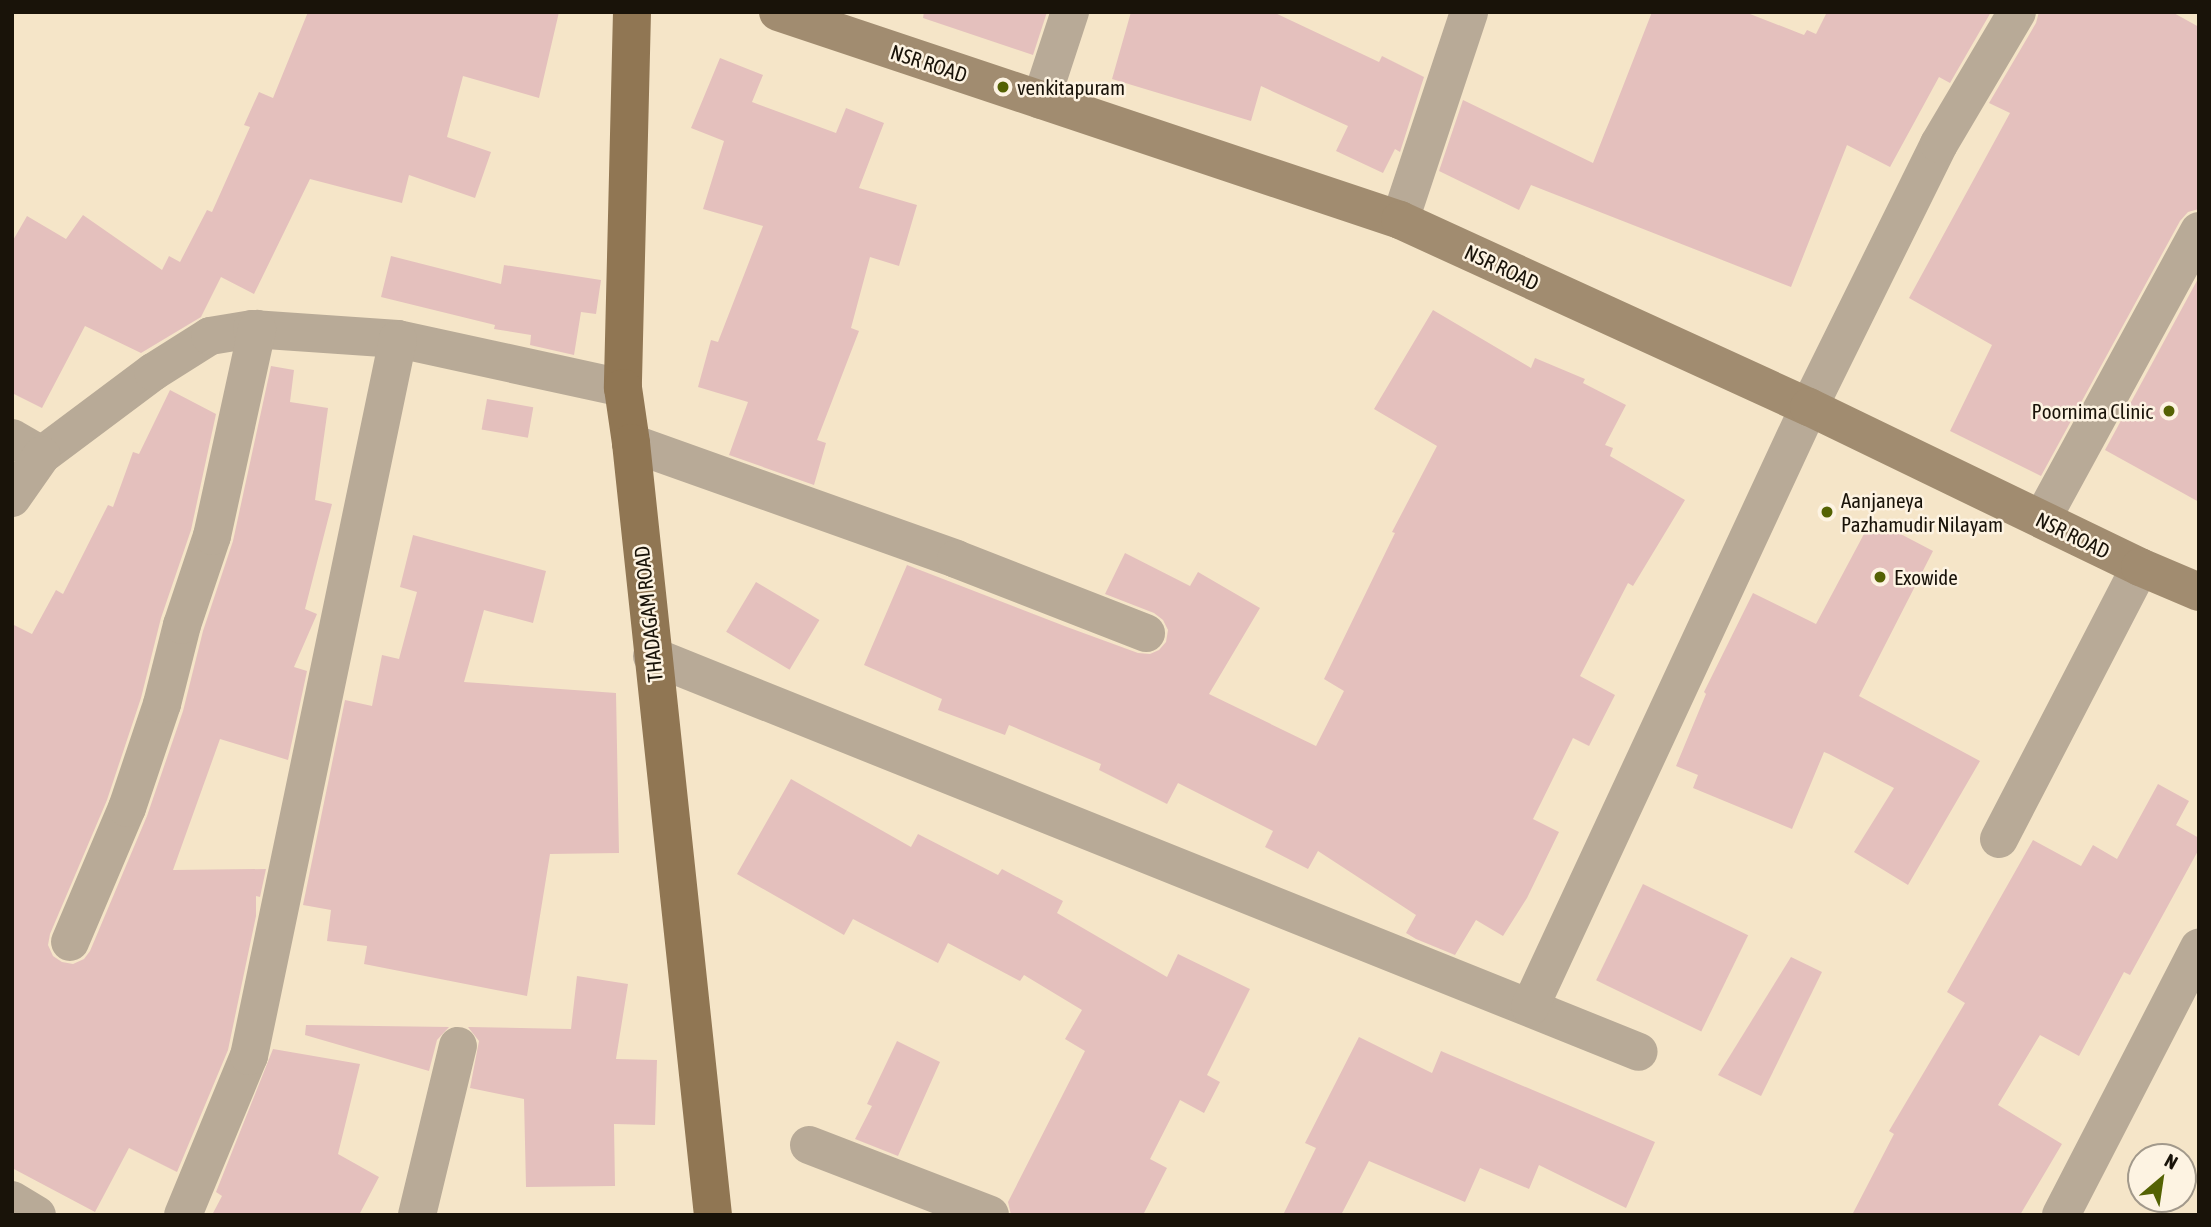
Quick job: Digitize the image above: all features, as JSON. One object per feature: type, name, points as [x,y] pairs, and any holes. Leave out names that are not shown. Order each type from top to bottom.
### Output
[{"type":"main road","name":"THADAGAM ROAD","points":[[632,12],[623,388],[713,1215]]},
{"type":"main road","name":"NSR ROAD","points":[[778,12],[1400,220],[1808,407],[2140,568],[2199,592]]},
{"type":"street","points":[[1041,100],[1070,12]]},
{"type":"street","points":[[1400,220],[1469,12]]},
{"type":"street","points":[[1530,1007],[1808,407],[1939,144],[2017,12]]},
{"type":"street","points":[[2042,519],[2199,231]]},
{"type":"street","points":[[12,498],[27,446],[211,336],[257,329],[398,338],[623,388]]},
{"type":"street","points":[[70,942],[127,808],[162,704],[182,625],[212,536],[257,329]]},
{"type":"street","points":[[183,1215],[249,1056],[398,338]]},
{"type":"street","points":[[631,443],[956,559],[1146,633]]},
{"type":"street","points":[[1999,839],[2140,568]]},
{"type":"street","points":[[652,656],[1639,1052]]},
{"type":"street","points":[[2061,1215],[2199,948]]},
{"type":"street","points":[[417,1215],[458,1046]]},
{"type":"street","points":[[809,1145],[990,1215]]},
{"type":"street","points":[[12,1200],[37,1215]]},
{"type":"building","points":[[308,12],[559,12],[539,98],[463,76],[447,137],[491,152],[475,198],[409,175],[402,203],[310,179],[254,294],[221,277],[201,317],[141,353],[85,326],[42,408],[12,393],[12,242],[27,216],[66,239],[83,215],[162,270],[169,256],[180,262],[207,210],[212,212],[250,127],[244,125],[259,92],[273,98]]},
{"type":"building","points":[[924,12],[1047,12],[1033,55],[923,18]]},
{"type":"building","points":[[1131,12],[1273,12],[1379,62],[1382,56],[1424,77],[1400,152],[1395,149],[1383,173],[1336,151],[1348,126],[1261,86],[1251,121],[1112,79]]},
{"type":"building","points":[[1652,12],[1745,12],[1804,35],[1807,30],[1816,34],[1827,12],[1991,12],[1950,83],[1939,77],[1890,167],[1847,145],[1791,287],[1531,185],[1519,210],[1439,171],[1463,100],[1593,163]]},
{"type":"building","points":[[2039,12],[2172,12],[2199,27],[2199,209],[2188,212],[2180,221],[2041,476],[1950,431],[1992,345],[1909,298],[2010,113],[1989,103],[2036,23]]},
{"type":"building","points":[[720,58],[763,75],[752,102],[836,133],[846,108],[884,123],[859,188],[917,205],[899,266],[870,257],[851,328],[859,331],[817,440],[826,443],[814,485],[729,455],[748,402],[698,387],[711,340],[718,342],[763,226],[703,209],[724,141],[691,128]]},
{"type":"building","points":[[391,256],[501,284],[504,265],[601,280],[596,314],[581,312],[574,355],[530,345],[531,335],[494,329],[495,325],[381,297]]},
{"type":"building","points":[[2199,277],[2199,502],[2105,450]]},
{"type":"building","points":[[1433,310],[1531,368],[1535,358],[1585,379],[1583,383],[1626,405],[1605,445],[1613,448],[1610,456],[1685,500],[1633,586],[1628,583],[1580,676],[1615,695],[1589,746],[1573,738],[1533,819],[1559,832],[1527,898],[1503,936],[1476,920],[1455,955],[1416,939],[1406,933],[1416,915],[1318,851],[1308,869],[1265,847],[1273,831],[1178,783],[1167,804],[1099,770],[1101,764],[1009,725],[1005,735],[938,710],[942,699],[864,665],[907,565],[1067,627],[1138,653],[1150,654],[1159,650],[1166,642],[1168,630],[1163,620],[1154,613],[1105,594],[1125,553],[1190,586],[1198,572],[1260,608],[1209,694],[1316,746],[1344,691],[1324,679],[1395,533],[1392,532],[1437,446],[1374,409]]},
{"type":"building","points":[[271,366],[294,370],[290,402],[328,408],[315,500],[332,504],[305,609],[317,614],[294,667],[307,671],[288,760],[220,739],[173,870],[266,869],[260,897],[256,896],[256,916],[228,1050],[177,1172],[129,1148],[95,1212],[12,1168],[12,624],[32,634],[56,590],[63,594],[108,505],[113,507],[133,452],[139,454],[170,390],[216,414],[191,530],[161,618],[141,698],[107,800],[50,934],[48,945],[53,956],[62,962],[73,964],[84,959],[90,951],[147,816],[183,711],[203,631],[233,541]]},
{"type":"building","points":[[487,399],[533,407],[528,438],[482,430]]},
{"type":"building","points":[[1872,519],[1933,551],[1859,696],[1980,761],[1908,885],[1854,852],[1894,788],[1829,754],[1824,752],[1792,829],[1693,788],[1698,775],[1676,766],[1706,694],[1704,692],[1753,593],[1816,624]]},
{"type":"building","points":[[413,535],[546,571],[533,623],[484,610],[464,682],[616,693],[619,853],[550,854],[527,996],[364,964],[367,946],[327,941],[331,910],[303,905],[345,700],[372,706],[382,655],[399,659],[417,592],[400,587]]},
{"type":"building","points":[[756,582],[819,620],[790,670],[726,632]]},
{"type":"building","points":[[791,779],[911,847],[918,834],[998,875],[1002,869],[1063,901],[1057,913],[1167,977],[1178,954],[1250,989],[1207,1075],[1220,1082],[1204,1113],[1180,1100],[1150,1159],[1167,1168],[1143,1215],[1011,1215],[1008,1202],[1085,1051],[1065,1039],[1082,1010],[1024,975],[1020,981],[948,943],[938,963],[853,919],[844,935],[737,874]]},
{"type":"building","points":[[2158,784],[2189,801],[2176,825],[2199,838],[2199,849],[2130,975],[2124,972],[2079,1056],[2040,1035],[1998,1105],[2062,1144],[2020,1215],[1852,1215],[1894,1134],[1889,1131],[1965,1003],[1947,992],[2033,840],[2081,866],[2093,845],[2117,859]]},
{"type":"building","points":[[1643,884],[1748,935],[1701,1031],[1596,980]]},
{"type":"building","points":[[1791,957],[1822,972],[1761,1096],[1718,1075]]},
{"type":"building","points":[[577,976],[628,984],[616,1059],[657,1060],[655,1125],[614,1124],[615,1186],[526,1187],[524,1099],[470,1088],[479,1041],[468,1027],[571,1029]]},
{"type":"building","points":[[306,1025],[449,1027],[437,1040],[429,1071],[305,1035]]},
{"type":"building","points":[[1359,1037],[1432,1073],[1441,1051],[1655,1142],[1626,1208],[1539,1165],[1529,1189],[1480,1168],[1465,1202],[1369,1161],[1341,1215],[1283,1215],[1316,1148],[1305,1143]]},
{"type":"building","points":[[897,1041],[940,1062],[898,1156],[855,1139],[872,1106],[867,1104]]},
{"type":"building","points":[[273,1049],[360,1064],[338,1154],[379,1177],[359,1215],[212,1215],[222,1196],[216,1192]]},
{"type":"place","name":"venkitapuram","points":[[1003,87]]},
{"type":"place","name":"Poornima Clinic","points":[[2169,411]]},
{"type":"place","name":"Aanjaneya Pazhamudir Nilayam","points":[[1827,512]]},
{"type":"place","name":"Exowide","points":[[1880,577]]}]
